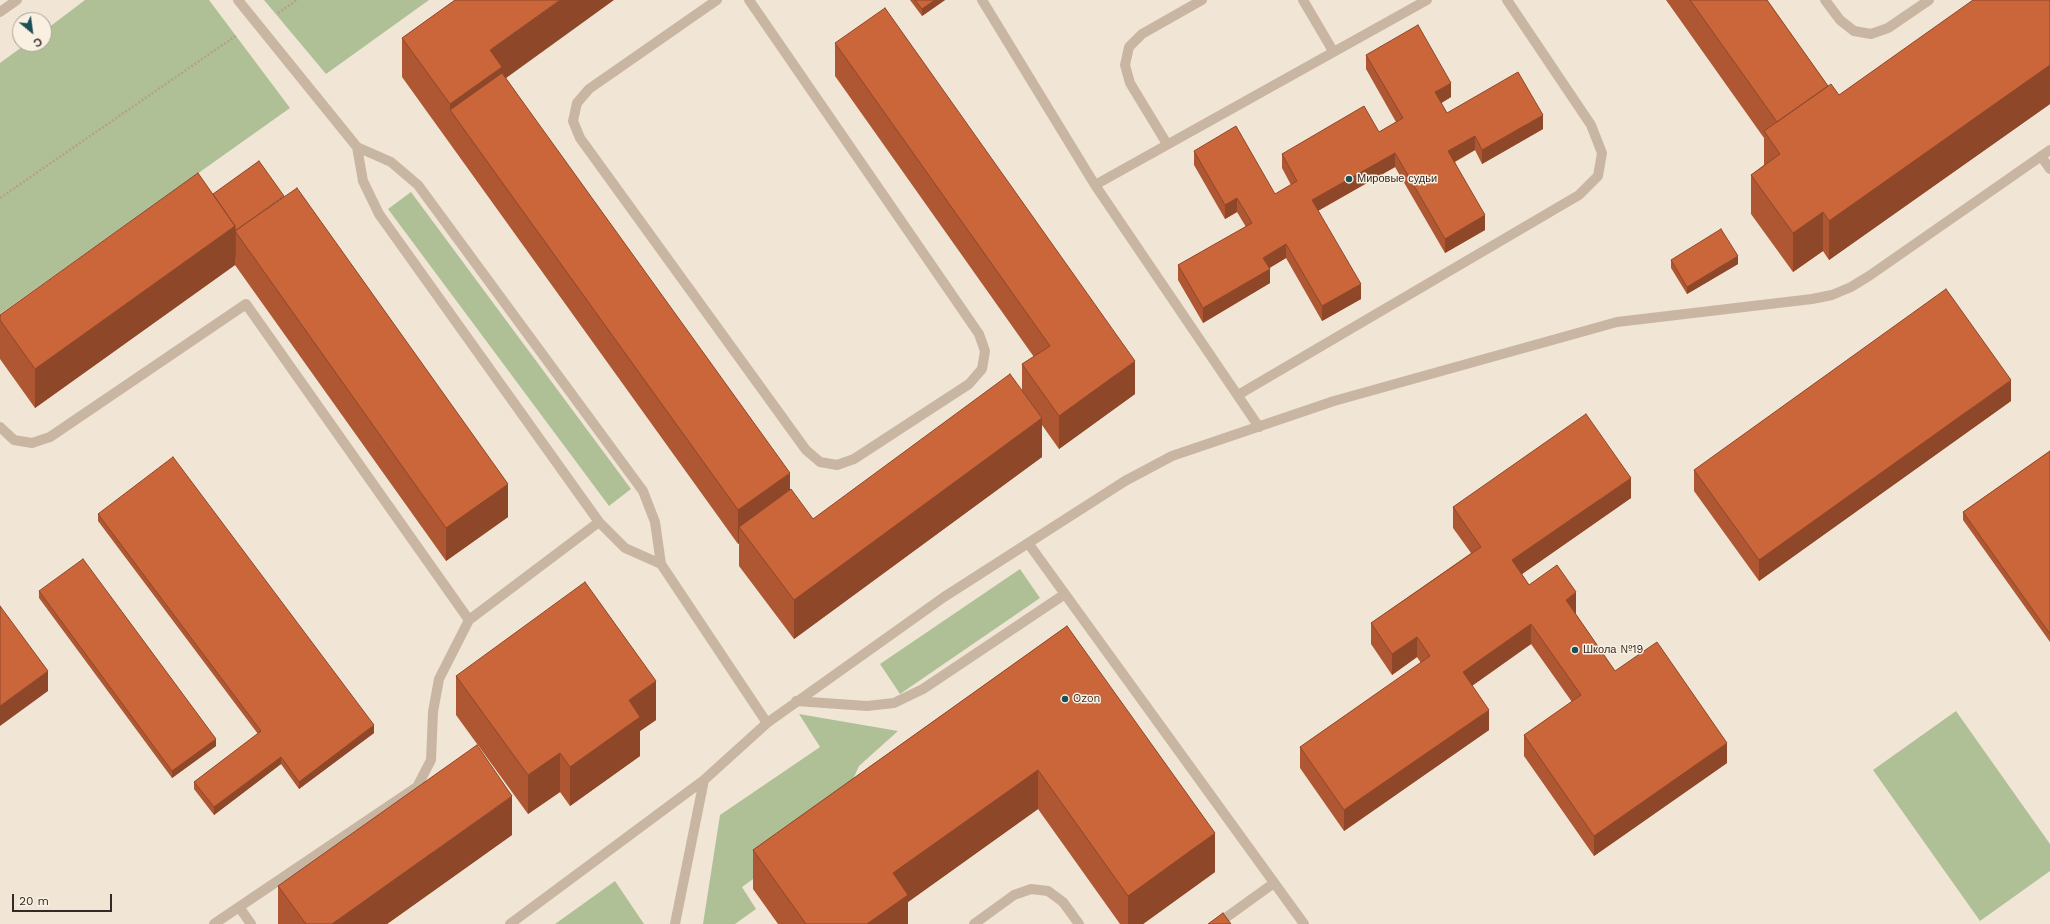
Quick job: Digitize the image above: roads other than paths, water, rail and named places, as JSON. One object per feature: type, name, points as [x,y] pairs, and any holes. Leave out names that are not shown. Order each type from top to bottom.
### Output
[{"type":"street","points":[[0,12],[17,0]]},
{"type":"street","points":[[238,0],[357,147],[391,162],[418,185],[643,491],[655,522],[661,564],[767,723]]},
{"type":"street","points":[[717,0],[589,89],[577,103],[573,121],[580,138],[806,450],[820,462],[837,465],[854,459],[969,384],[982,369],[985,351],[979,334],[749,0]]},
{"type":"street","points":[[982,0],[1095,185],[1259,427]]},
{"type":"street","points":[[1167,144],[1130,83],[1125,65],[1129,47],[1142,34],[1202,0]]},
{"type":"street","points":[[1303,0],[1333,51]]},
{"type":"street","points":[[1095,185],[1333,51],[1427,0]]},
{"type":"street","points":[[1238,395],[1579,195],[1598,176],[1602,153],[1591,125],[1507,0]]},
{"type":"street","points":[[1825,0],[1840,20],[1854,31],[1871,34],[1888,28],[1929,0]]},
{"type":"street","points":[[357,147],[363,181],[378,214],[599,522],[625,548],[661,564]]},
{"type":"street","points":[[510,924],[704,780],[767,723],[796,701],[944,597],[1125,481],[1172,456],[1334,401],[1617,322],[1812,299],[1832,295],[1851,287],[1869,276],[2050,150]]},
{"type":"street","points":[[2041,156],[2050,169]]},
{"type":"street","points":[[0,427],[14,440],[32,443],[50,437],[246,304],[469,620]]},
{"type":"street","points":[[214,924],[416,787],[431,760],[432,712],[439,679],[469,620],[599,522]]},
{"type":"street","points":[[1028,543],[1304,924]]},
{"type":"street","points":[[796,701],[866,706],[894,703],[923,689],[1066,594]]},
{"type":"street","points":[[675,924],[704,780]]},
{"type":"street","points":[[1217,924],[1274,883]]},
{"type":"street","points":[[974,924],[1014,895],[1030,889],[1048,891],[1063,902],[1079,924]]},
{"type":"street","points":[[239,907],[251,924]]},
{"type":"place","name":"Мировые судьи","points":[[1349,179]]},
{"type":"place","name":"Школа №19","points":[[1575,650]]},
{"type":"place","name":"Ozon","points":[[1065,699]]}]
